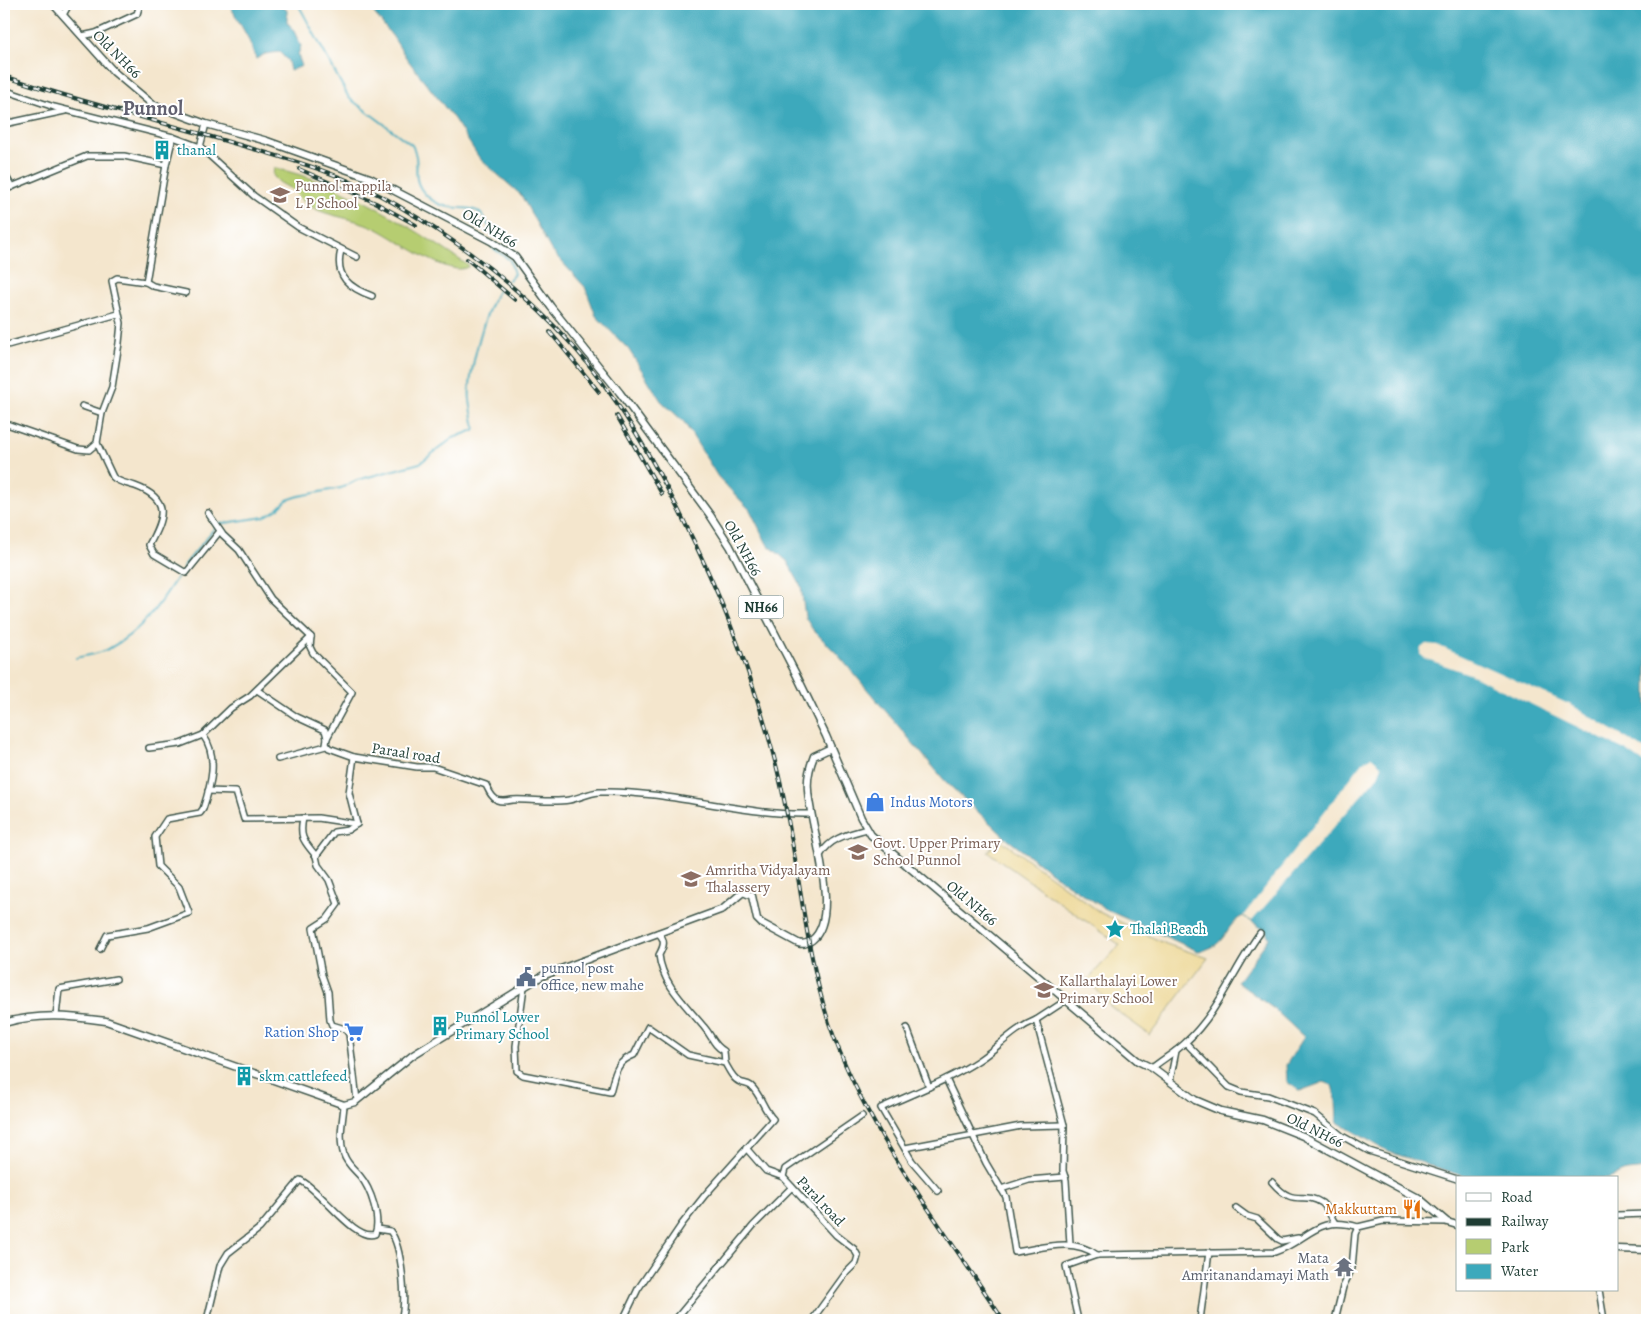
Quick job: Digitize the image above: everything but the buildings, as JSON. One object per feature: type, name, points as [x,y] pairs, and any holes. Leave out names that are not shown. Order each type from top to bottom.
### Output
[{"type":"main road","name":"Old NH66","points":[[53,4],[114,72],[152,104],[206,124],[267,141],[370,178],[483,236],[515,257],[551,307],[620,393],[710,515],[730,546],[793,667],[871,835],[1068,999],[1138,1061],[1152,1068],[1195,1100],[1221,1111],[1264,1120],[1303,1136],[1420,1199],[1448,1222],[1456,1225]]},
{"type":"main road","points":[[4,1023],[27,1016],[56,1016],[106,1022],[344,1105],[357,1100],[413,1055],[542,976],[723,909],[743,892],[752,896],[758,919],[761,923],[802,945],[811,941],[817,936],[824,915],[821,854],[814,832],[808,789],[812,761],[817,754],[831,748]]},
{"type":"main road","points":[[1618,1248],[1647,1250]]},
{"type":"street","points":[[63,15],[69,4]]},
{"type":"street","points":[[82,36],[137,14],[140,4]]},
{"type":"street","points":[[4,90],[68,110],[174,137],[200,147],[269,207],[298,227],[357,257]]},
{"type":"street","points":[[4,115],[5,124],[68,110]]},
{"type":"street","points":[[200,147],[206,124]]},
{"type":"street","points":[[146,282],[166,165],[174,137]]},
{"type":"street","points":[[4,190],[87,156],[124,156],[166,165]]},
{"type":"street","points":[[4,173],[12,187]]},
{"type":"street","points":[[341,250],[339,264],[342,276],[349,286],[372,296]]},
{"type":"street","points":[[186,293],[152,286],[146,282],[113,279],[121,324],[116,368],[110,394],[102,413],[97,442],[117,482],[136,486],[157,498],[161,504],[161,523],[149,545],[154,554],[186,573],[219,529]]},
{"type":"street","points":[[4,346],[118,314]]},
{"type":"street","points":[[82,406],[102,413]]},
{"type":"street","points":[[4,423],[83,450],[89,450],[97,442]]},
{"type":"street","points":[[208,513],[219,529],[239,550],[271,599],[311,637]]},
{"type":"street","points":[[149,748],[180,744],[203,735],[232,708],[257,690],[311,637]]},
{"type":"street","points":[[311,637],[310,647],[313,653],[352,692],[327,738]]},
{"type":"street","points":[[257,690],[297,717],[325,730],[326,746]]},
{"type":"street","points":[[100,949],[108,935],[148,928],[189,913],[179,887],[158,866],[155,837],[167,820],[200,813],[212,776],[209,746],[203,735]]},
{"type":"street","points":[[278,759],[326,746],[354,757]]},
{"type":"street","name":"Paraal road","points":[[357,824],[349,793],[354,757],[442,770],[486,785],[492,797],[500,801],[529,799],[562,801],[589,793],[631,793],[762,812],[812,814]]},
{"type":"street","points":[[208,790],[236,792],[244,819],[318,818],[357,824]]},
{"type":"street","points":[[303,818],[302,840],[316,856],[318,865],[329,880],[338,904],[335,911],[327,919],[313,928],[312,933],[328,992],[330,1020],[332,1025],[345,1029],[350,1034],[357,1100]]},
{"type":"street","points":[[316,856],[334,832],[348,830],[357,824]]},
{"type":"street","points":[[821,854],[826,846],[838,838],[867,829]]},
{"type":"street","points":[[623,1320],[638,1289],[682,1224],[773,1119],[765,1111],[756,1091],[749,1084],[740,1082],[733,1077],[725,1063],[724,1051],[716,1047],[708,1032],[687,1008],[663,974],[658,955],[664,944],[663,937],[658,933]]},
{"type":"street","points":[[1152,1068],[1186,1043],[1223,995],[1244,954],[1260,933]]},
{"type":"street","points":[[56,1016],[59,988],[116,980]]},
{"type":"street","points":[[524,987],[516,1046],[516,1071],[529,1076],[610,1092],[614,1072],[626,1058],[634,1055],[648,1027],[678,1050],[688,1055],[725,1063]]},
{"type":"street","points":[[938,1192],[912,1161],[881,1108],[946,1079],[980,1060],[1020,1027],[1036,1020],[1068,999]]},
{"type":"street","points":[[1036,1020],[1064,1124],[1063,1171],[1065,1176],[1070,1244]]},
{"type":"street","points":[[907,1028],[929,1087]]},
{"type":"street","points":[[1186,1043],[1229,1087],[1241,1092],[1268,1096],[1315,1114],[1342,1136],[1369,1151],[1456,1179]]},
{"type":"street","points":[[1170,1081],[1176,1051]]},
{"type":"street","points":[[946,1079],[1009,1208],[1012,1244],[1015,1252],[1070,1244],[1087,1248],[1097,1255]]},
{"type":"street","points":[[344,1105],[341,1146],[344,1157],[360,1176],[370,1193],[377,1229]]},
{"type":"street","name":"Paral road","points":[[812,1320],[846,1273],[856,1263],[858,1256],[854,1249],[836,1236],[783,1177],[785,1170],[862,1116]]},
{"type":"street","points":[[905,1148],[973,1133],[1021,1126],[1064,1124]]},
{"type":"street","points":[[746,1148],[766,1171],[783,1177]]},
{"type":"street","points":[[1001,1189],[1029,1180],[1065,1176]]},
{"type":"street","points":[[206,1320],[220,1266],[228,1253],[260,1228],[300,1180],[313,1188],[358,1233],[371,1236],[377,1229]]},
{"type":"street","points":[[1272,1182],[1283,1194],[1289,1197],[1309,1199],[1322,1203],[1335,1223]]},
{"type":"street","points":[[675,1320],[753,1226],[792,1187]]},
{"type":"street","points":[[1236,1208],[1247,1216],[1257,1219],[1282,1241],[1298,1238]]},
{"type":"street","points":[[1618,1215],[1647,1214]]},
{"type":"street","points":[[1078,1320],[1066,1266],[1097,1255],[1276,1252],[1284,1249],[1314,1228],[1335,1223],[1358,1227],[1383,1222],[1448,1222]]},
{"type":"street","points":[[1335,1320],[1342,1287],[1352,1268],[1355,1234],[1358,1227]]},
{"type":"street","points":[[377,1229],[390,1231],[397,1245],[405,1292],[401,1320]]},
{"type":"street","points":[[1200,1320],[1209,1252]]},
{"type":"street","points":[[1599,1292],[1604,1320]]},
{"type":"green space","points":[[274,168],[326,184],[351,195],[400,221],[469,266],[461,269],[449,267],[422,255],[373,227],[311,207],[291,189],[277,180],[273,175]]},
{"type":"sand","name":"Thalai Beach","points":[[998,838],[1101,913],[1166,944],[1208,958],[1150,1035],[1111,1007],[1088,979],[1120,945],[988,852]]},
{"type":"water","points":[[229,4],[277,4],[287,10],[287,22],[293,29],[301,46],[298,55],[302,66],[290,71],[288,61],[279,52],[265,54],[256,59],[248,38]]},
{"type":"water","points":[[367,4],[1647,4],[1647,1169],[1627,1171],[1613,1176],[1464,1176],[1389,1152],[1337,1122],[1336,1100],[1332,1085],[1324,1082],[1300,1091],[1287,1082],[1286,1065],[1304,1037],[1274,1009],[1237,982],[1269,938],[1266,931],[1243,916],[1231,925],[1215,945],[1198,951],[1107,910],[1060,879],[1007,839],[945,781],[838,655],[813,630],[805,617],[801,586],[787,561],[767,544],[750,510],[718,477],[684,422],[661,401],[629,350],[596,316],[585,287],[551,250],[521,195],[480,159],[454,119],[407,59],[393,37]]},
{"type":"pier","points":[[1426,644],[1437,645],[1573,706],[1647,751],[1647,765],[1627,751],[1472,675],[1424,658],[1420,654],[1421,648]]},
{"type":"pier","points":[[1371,757],[1382,766],[1378,776],[1252,921],[1243,916],[1364,761]]},
{"type":"waterway","points":[[298,4],[349,98],[412,145],[416,158],[418,182],[426,195],[441,205],[475,210],[480,213],[494,237]]},
{"type":"waterway","points":[[493,248],[510,260],[514,274],[509,280]]},
{"type":"waterway","points":[[183,567],[218,524],[264,517],[278,509],[287,500],[341,488],[357,480],[420,463],[453,438],[474,430],[470,400],[471,376],[483,328],[498,291]]},
{"type":"waterway","points":[[76,658],[106,650],[132,633],[165,596],[179,574]]},
{"type":"railway","points":[[4,76],[298,162],[378,194],[444,235],[490,268],[553,324],[588,364],[631,425],[668,489],[710,575],[737,641],[760,709],[779,777],[820,993],[845,1064],[884,1140],[1003,1320]]},
{"type":"railway","points":[[299,169],[376,203],[416,225]]},
{"type":"railway","points":[[467,259],[515,300]]},
{"type":"railway","points":[[550,332],[599,392]]},
{"type":"railway","points":[[617,416],[662,494]]},
{"type":"place","name":"thanal","points":[[162,150]]},
{"type":"place","name":"Punnol mappila L P School","points":[[280,195]]},
{"type":"place","name":"Indus Motors","points":[[875,802]]},
{"type":"place","name":"Govt. Upper Primary School Punnol","points":[[858,852]]},
{"type":"place","name":"Amritha Vidyalayam Thalassery","points":[[691,879]]},
{"type":"place","name":"Thalai Beach","points":[[1115,929]]},
{"type":"place","name":"punnol post office, new mahe","points":[[526,977]]},
{"type":"place","name":"Kallarthalayi Lower Primary School","points":[[1044,990]]},
{"type":"place","name":"Punnol Lower Primary School","points":[[440,1026]]},
{"type":"place","name":"Ration Shop","points":[[354,1032]]},
{"type":"place","name":"skm cattlefeed","points":[[244,1076]]},
{"type":"place","name":"Makkuttam","points":[[1412,1209]]},
{"type":"place","name":"Mata Amritanandamayi Math","points":[[1344,1267]]},
{"type":"district","name":"Punnol","points":[[153,108]]}]
